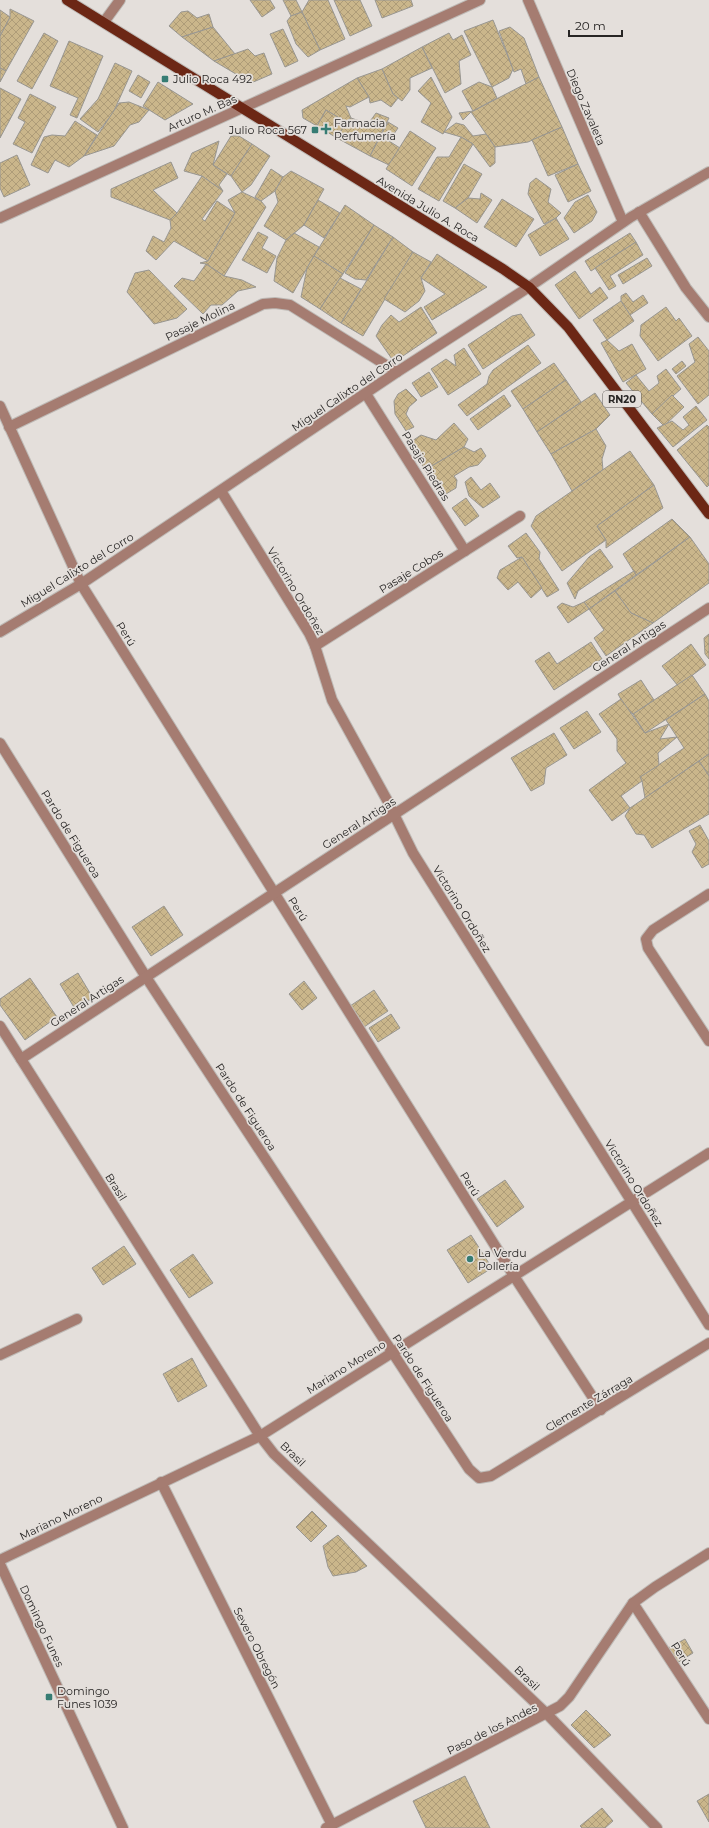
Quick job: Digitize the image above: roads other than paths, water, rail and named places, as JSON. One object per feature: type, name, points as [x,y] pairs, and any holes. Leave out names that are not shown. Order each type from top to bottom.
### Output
[{"type":"main road","name":"Avenida Julio A. Roca","points":[[67,0],[241,109],[503,269],[529,287],[568,327],[709,514]]},
{"type":"street","points":[[104,22],[120,0]]},
{"type":"street","name":"Arturo M. Bas","points":[[0,218],[480,0]]},
{"type":"street","name":"Diego Zavaleta","points":[[528,0],[623,222]]},
{"type":"street","name":"Miguel Calixto del Corro","points":[[0,632],[81,584],[397,372],[529,287],[623,222],[709,172]]},
{"type":"street","points":[[639,212],[686,288],[708,315]]},
{"type":"street","name":"Pasaje Molina","points":[[9,427],[263,304],[275,303],[290,305],[397,372]]},
{"type":"street","name":"Pasaje Piedras","points":[[366,394],[465,551]]},
{"type":"street","name":"Perú","points":[[0,406],[81,584],[514,1276],[601,1410]]},
{"type":"street","name":"Victorino Ordoñez","points":[[221,491],[315,646],[332,700],[387,800],[413,853],[709,1325]]},
{"type":"street","name":"Pasaje Cobos","points":[[315,646],[520,516]]},
{"type":"street","name":"General Artigas","points":[[21,1058],[709,608]]},
{"type":"street","name":"Pardo de Figueroa","points":[[0,744],[146,976],[469,1469],[478,1478]]},
{"type":"street","points":[[709,894],[653,930],[646,939],[648,948],[709,1042]]},
{"type":"street","name":"Brasil","points":[[0,1026],[260,1436],[274,1454],[547,1714],[657,1828]]},
{"type":"street","name":"Mariano Moreno","points":[[0,1560],[260,1436],[709,1153]]},
{"type":"street","points":[[0,1355],[76,1319]]},
{"type":"street","name":"Clemente Zárraga","points":[[478,1478],[491,1476],[709,1343]]},
{"type":"street","name":"Severo Obregón","points":[[161,1482],[329,1826]]},
{"type":"street","name":"Paso de los Andes","points":[[329,1826],[560,1706],[569,1697],[634,1603],[655,1586],[709,1553]]},
{"type":"street","name":"Domingo Funes","points":[[0,1564],[124,1828]]},
{"type":"street","name":"Perú","points":[[634,1603],[709,1719]]},
{"type":"place","name":"Julio Roca 492","points":[[165,79]]},
{"type":"place","name":"Farmacia Perfumería","points":[[326,129]]},
{"type":"place","name":"Julio Roca 567","points":[[315,130]]},
{"type":"place","name":"La Verdu Pollería","points":[[470,1259]]},
{"type":"place","name":"Domingo Funes 1039","points":[[49,1697]]}]
